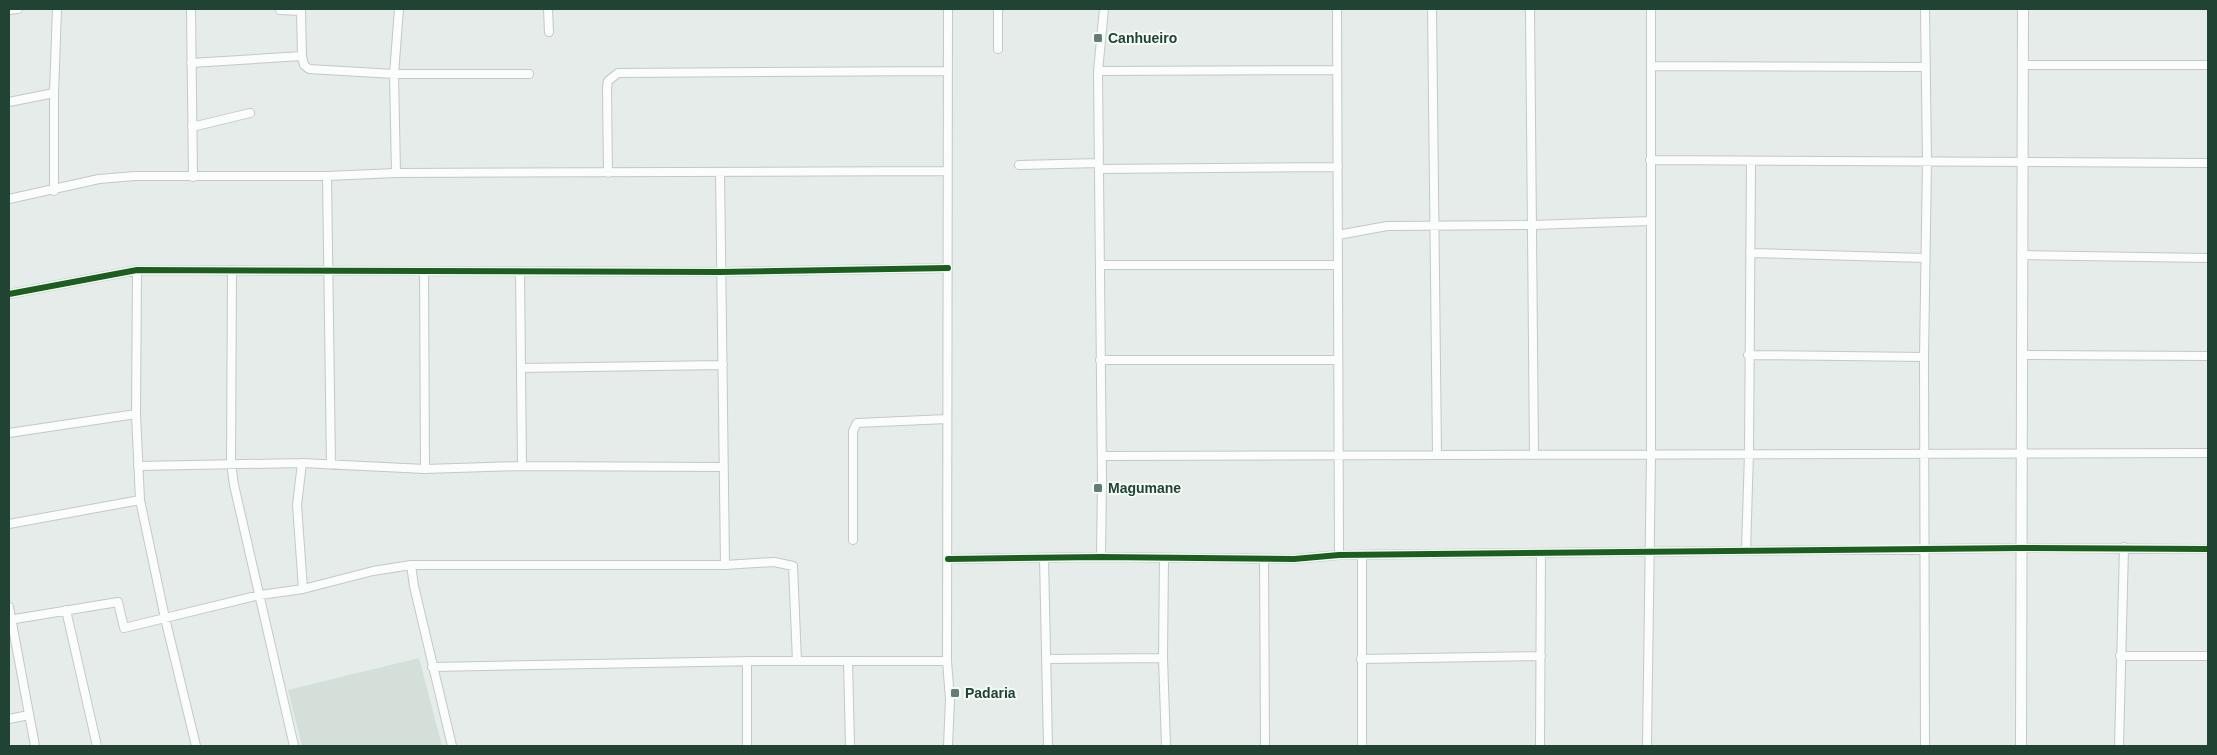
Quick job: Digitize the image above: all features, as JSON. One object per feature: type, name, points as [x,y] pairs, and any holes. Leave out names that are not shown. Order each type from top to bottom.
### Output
[{"type":"street","points":[[9,10],[18,9]]},
{"type":"street","points":[[54,191],[54,93],[57,9]]},
{"type":"street","points":[[191,9],[192,177]]},
{"type":"street","points":[[280,9],[301,11],[302,56],[304,65],[309,69],[394,74],[530,74]]},
{"type":"street","points":[[396,173],[394,74],[399,9]]},
{"type":"street","points":[[548,9],[549,32]]},
{"type":"street","points":[[948,9],[946,171],[948,268],[948,661],[950,699],[948,746]]},
{"type":"street","points":[[998,9],[998,49]]},
{"type":"street","points":[[1101,557],[1102,456],[1098,71],[1104,9]]},
{"type":"street","points":[[1337,9],[1339,556]]},
{"type":"street","points":[[1432,9],[1437,454]]},
{"type":"street","points":[[1530,9],[1534,455]]},
{"type":"street","points":[[1647,746],[1648,553],[1651,455],[1651,9]]},
{"type":"street","points":[[1925,9],[1927,162],[1924,357],[1925,746]]},
{"type":"street","points":[[2021,746],[2020,453],[2023,9]]},
{"type":"street","points":[[191,63],[302,56]]},
{"type":"street","points":[[2023,65],[2208,65]]},
{"type":"street","points":[[1651,66],[1925,68]]},
{"type":"street","points":[[1098,71],[1337,70]]},
{"type":"street","points":[[608,173],[608,81],[618,73],[947,71]]},
{"type":"street","points":[[9,102],[54,93]]},
{"type":"street","points":[[192,127],[250,113]]},
{"type":"street","points":[[1650,160],[2208,163]]},
{"type":"street","points":[[1746,551],[1749,453],[1750,161]]},
{"type":"street","points":[[1019,165],[1338,166]]},
{"type":"street","points":[[9,199],[54,191],[99,179],[135,176],[946,171]]},
{"type":"street","points":[[720,172],[720,272],[723,365],[722,467],[725,565]]},
{"type":"street","points":[[327,176],[331,465]]},
{"type":"street","points":[[1338,235],[1387,226],[1532,225],[1650,221]]},
{"type":"street","points":[[1750,253],[1925,258]]},
{"type":"street","points":[[2021,255],[2208,258]]},
{"type":"street","points":[[1100,265],[1338,264]]},
{"type":"street","points":[[9,294],[136,270],[720,272],[948,268]]},
{"type":"street","points":[[136,270],[136,414],[140,500],[165,618],[196,746]]},
{"type":"street","points":[[232,270],[231,463],[234,485],[294,746]]},
{"type":"street","points":[[424,271],[426,469]]},
{"type":"street","points":[[520,271],[522,466]]},
{"type":"street","points":[[1748,355],[1924,357]]},
{"type":"street","points":[[2022,355],[2208,356]]},
{"type":"street","points":[[1100,360],[1338,360]]},
{"type":"street","points":[[521,368],[723,365]]},
{"type":"street","points":[[9,432],[136,414]]},
{"type":"street","points":[[853,540],[853,431],[857,423],[948,419]]},
{"type":"street","points":[[1102,456],[2208,453]]},
{"type":"street","points":[[302,463],[298,505],[303,589]]},
{"type":"street","points":[[138,466],[302,463],[426,469],[522,466],[722,467]]},
{"type":"street","points":[[9,524],[140,500]]},
{"type":"street","points":[[948,559],[1101,557],[1264,559],[1541,553],[2124,547],[2208,549]]},
{"type":"street","points":[[2119,746],[2124,547]]},
{"type":"street","points":[[1540,746],[1541,553]]},
{"type":"street","points":[[1362,556],[1362,746]]},
{"type":"street","points":[[1044,558],[1048,746]]},
{"type":"street","points":[[1164,558],[1163,658],[1166,746]]},
{"type":"street","points":[[1264,559],[1265,746]]},
{"type":"street","points":[[10,620],[118,602],[124,628],[260,596],[303,589],[372,571],[411,565],[725,565],[774,562],[792,566],[797,661]]},
{"type":"street","points":[[411,565],[432,667],[452,746]]},
{"type":"street","points":[[9,607],[35,746]]},
{"type":"street","points":[[66,610],[97,746]]},
{"type":"street","points":[[1361,658],[1541,656]]},
{"type":"street","points":[[2120,656],[2208,656]]},
{"type":"street","points":[[1047,659],[1163,658]]},
{"type":"street","points":[[432,667],[747,661],[948,661]]},
{"type":"street","points":[[747,661],[747,746]]},
{"type":"street","points":[[848,662],[850,746]]},
{"type":"street","points":[[9,719],[29,715]]},
{"type":"shaded area","points":[[419,658],[442,746],[302,746],[288,690]]},
{"type":"cycle path","points":[[9,294],[137,270],[720,272],[948,268]]},
{"type":"cycle path","points":[[948,559],[1101,557],[1294,559],[1339,555],[2021,548],[2208,549]]},
{"type":"place","name":"Canhueiro","points":[[1098,38]]},
{"type":"place","name":"Magumane","points":[[1098,488]]},
{"type":"place","name":"Padaria","points":[[955,693]]}]
